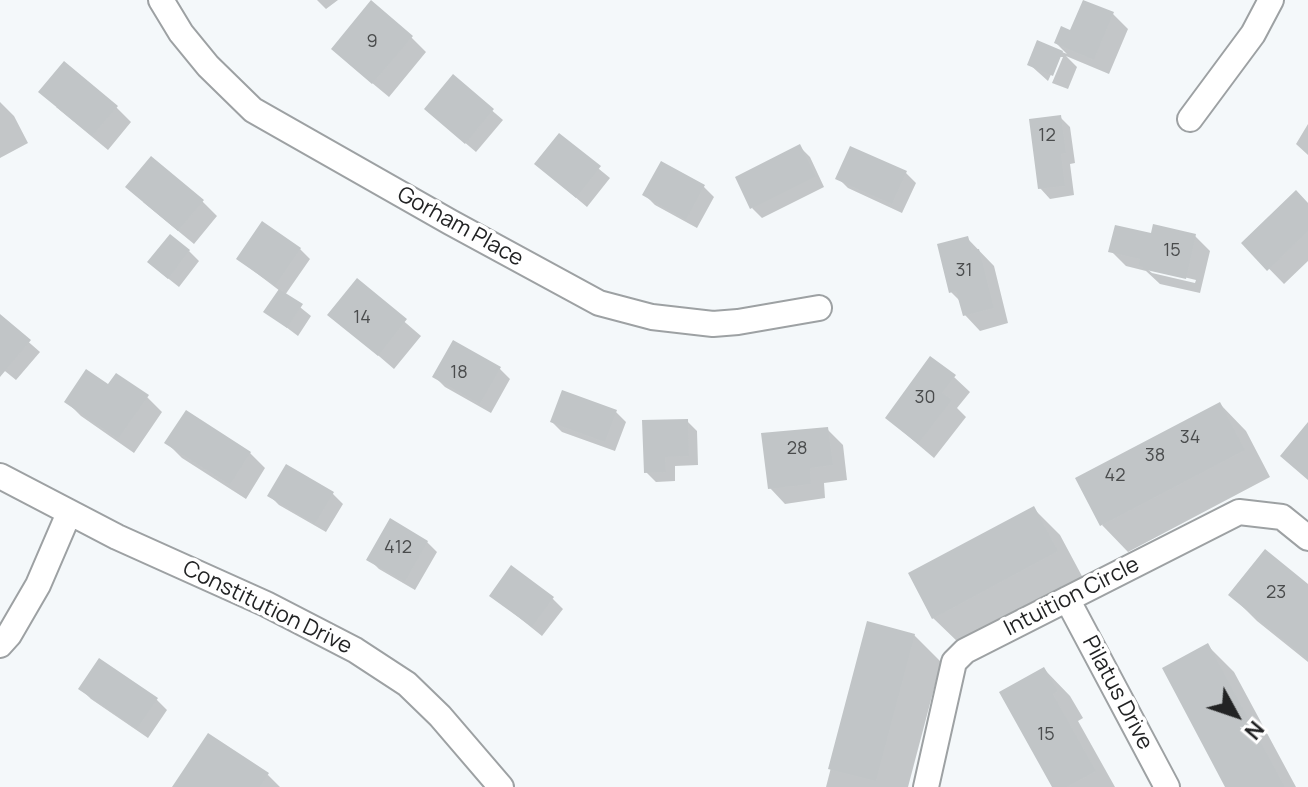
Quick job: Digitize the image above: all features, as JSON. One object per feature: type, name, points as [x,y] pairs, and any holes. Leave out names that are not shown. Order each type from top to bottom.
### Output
[{"type":"street","name":"Gorham Place","points":[[161,0],[181,33],[208,66],[253,110],[599,303],[652,317],[713,324],[819,308]]},
{"type":"street","points":[[1190,119],[1253,34],[1271,0]]},
{"type":"street","name":"Constitution Drive","points":[[0,476],[69,513],[266,604],[355,650],[407,684],[440,716],[501,787]]},
{"type":"street","name":"Intuition Circle","points":[[926,787],[954,662],[965,651],[1239,512],[1282,517],[1308,538]]},
{"type":"street","points":[[0,645],[38,585],[69,513]]},
{"type":"street","name":"Pilatus Drive","points":[[1067,599],[1167,787]]},
{"type":"building","points":[[371,0],[413,36],[372,84],[331,49]]},
{"type":"building","points":[[1083,0],[1114,12],[1094,60],[1054,43],[1061,26],[1070,30]]},
{"type":"building","points":[[1037,40],[1063,51],[1053,76],[1027,65]]},
{"type":"building","points":[[64,61],[118,106],[92,136],[38,92]]},
{"type":"building","points":[[453,74],[494,109],[465,144],[424,109]]},
{"type":"building","points":[[1061,115],[1066,153],[1061,154],[1065,186],[1038,189],[1029,119]]},
{"type":"building","points":[[559,133],[601,166],[576,198],[534,164]]},
{"type":"building","points":[[800,144],[816,176],[750,209],[735,177]]},
{"type":"building","points":[[850,146],[907,171],[892,204],[835,179]]},
{"type":"building","points":[[151,156],[204,200],[178,231],[125,187]]},
{"type":"building","points":[[661,161],[705,185],[686,220],[642,195]]},
{"type":"building","points":[[1296,190],[1308,203],[1308,231],[1267,271],[1241,243]]},
{"type":"building","points":[[262,221],[301,248],[275,286],[236,259]]},
{"type":"building","points":[[1153,224],[1196,234],[1186,279],[1142,269],[1138,266],[1140,259],[1108,252],[1115,225],[1151,233]]},
{"type":"building","points":[[170,234],[190,250],[168,279],[147,262]]},
{"type":"building","points":[[968,236],[972,250],[979,249],[994,308],[963,316],[956,291],[949,293],[937,244]]},
{"type":"building","points":[[357,278],[407,319],[378,356],[327,315]]},
{"type":"building","points":[[279,289],[303,304],[287,328],[263,312]]},
{"type":"building","points":[[0,314],[31,340],[0,377]]},
{"type":"building","points":[[453,340],[501,367],[480,404],[432,377]]},
{"type":"building","points":[[930,356],[956,375],[942,393],[952,400],[918,444],[885,418]]},
{"type":"building","points":[[86,369],[108,384],[116,373],[149,395],[118,439],[64,402]]},
{"type":"building","points":[[562,390],[617,410],[605,442],[550,422]]},
{"type":"building","points":[[1220,402],[1245,450],[1100,526],[1075,478]]},
{"type":"building","points":[[186,410],[251,452],[230,485],[164,443]]},
{"type":"building","points":[[688,419],[689,456],[665,457],[666,472],[644,473],[642,420]]},
{"type":"building","points":[[1308,422],[1308,480],[1280,456]]},
{"type":"building","points":[[828,427],[833,465],[810,468],[811,484],[768,489],[761,433]]},
{"type":"building","points":[[286,464],[334,492],[315,524],[267,496]]},
{"type":"building","points":[[1034,506],[1058,551],[932,619],[908,573]]},
{"type":"building","points":[[390,518],[428,541],[405,582],[366,560]]},
{"type":"building","points":[[1265,549],[1308,584],[1308,660],[1228,595]]},
{"type":"building","points":[[511,565],[554,597],[532,627],[489,596]]},
{"type":"building","points":[[867,621],[915,634],[876,781],[828,769]]},
{"type":"building","points":[[1208,643],[1285,787],[1225,787],[1162,668]]},
{"type":"building","points":[[99,658],[158,698],[137,729],[78,689]]},
{"type":"building","points":[[1044,667],[1058,691],[1053,694],[1096,771],[1067,787],[1052,787],[999,692]]},
{"type":"building","points":[[208,733],[269,773],[260,787],[172,787]]}]
